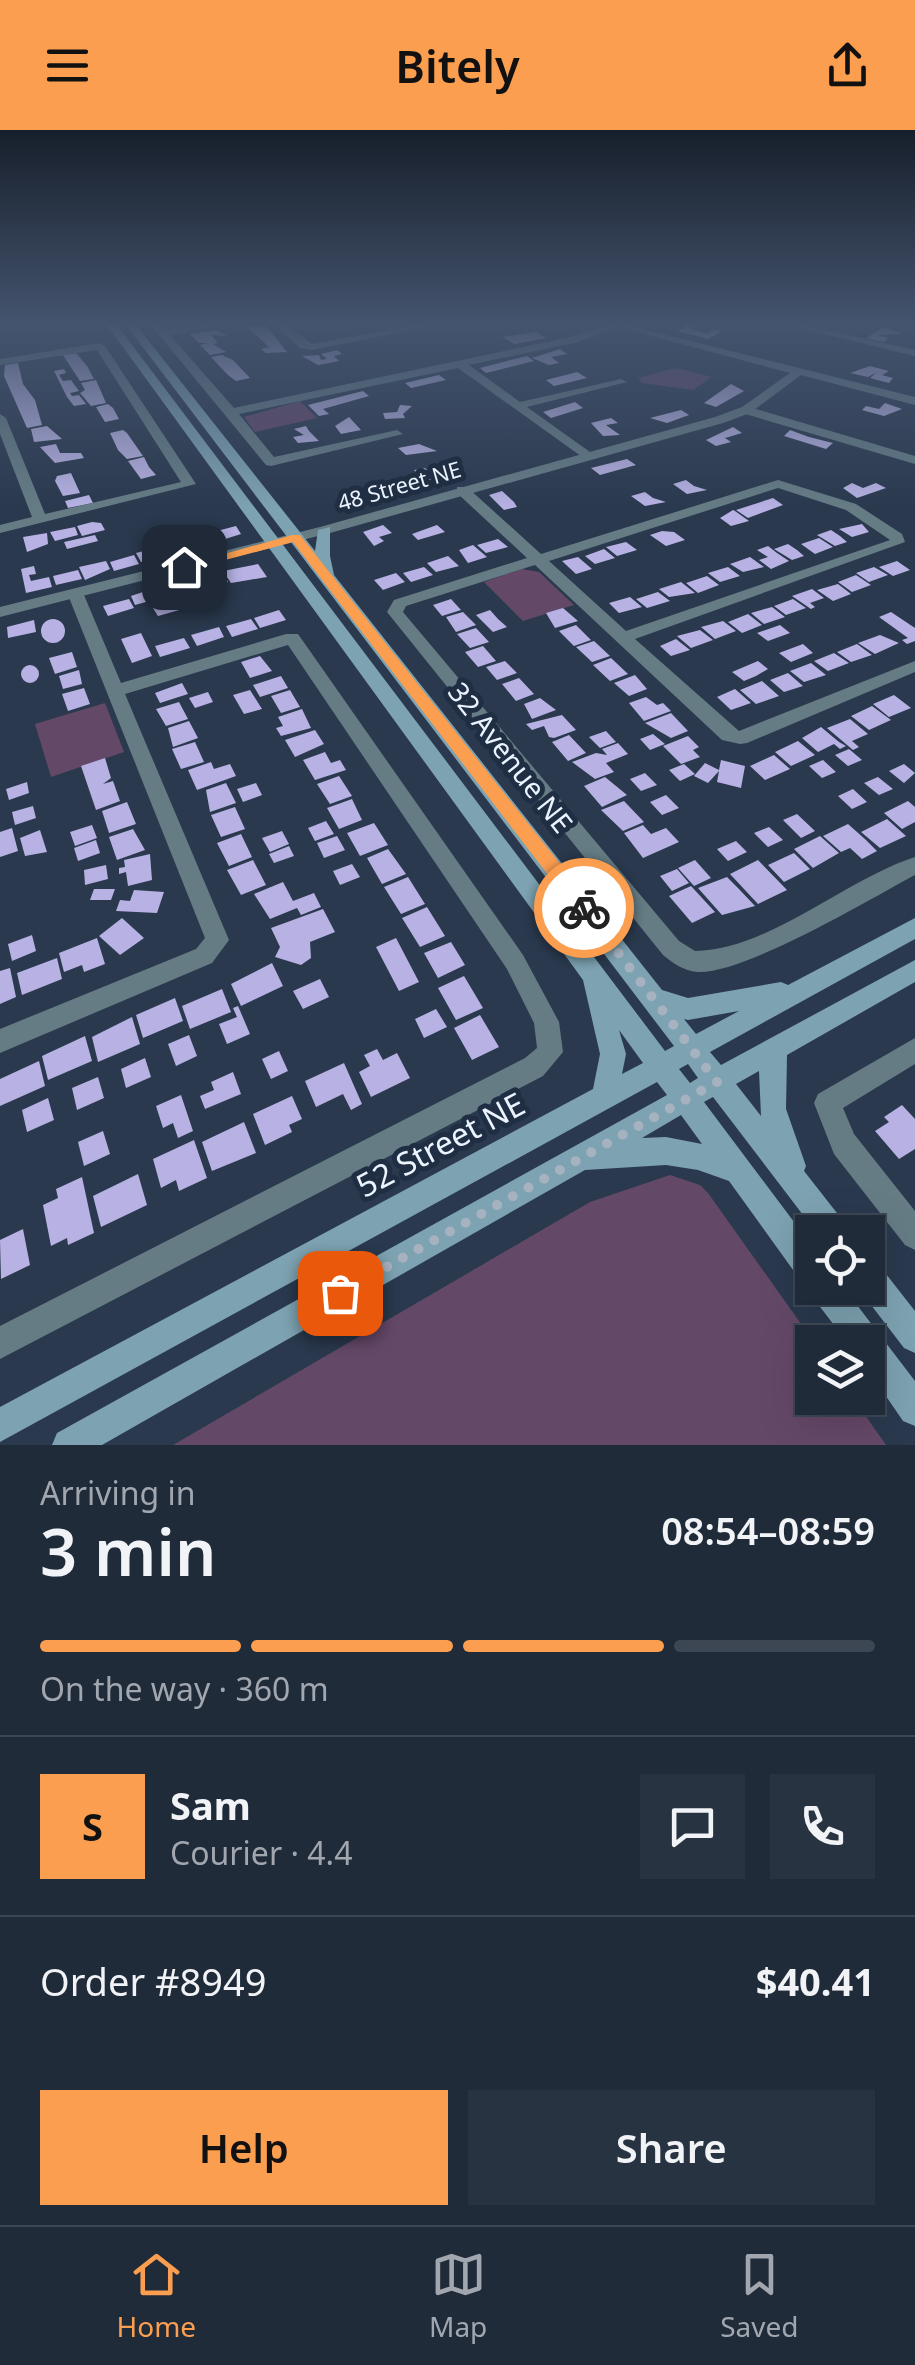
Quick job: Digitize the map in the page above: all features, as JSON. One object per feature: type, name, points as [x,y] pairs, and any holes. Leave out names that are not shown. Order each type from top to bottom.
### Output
[{"type":"main road","points":[[158,386],[795,1247]]},
{"type":"main road","name":"32 Avenue NE","points":[[179,386],[821,1215]]},
{"type":"main road","points":[[325,530],[322,556],[327,577]]},
{"type":"main road","name":"52 Street NE","points":[[0,1425],[915,928]]},
{"type":"main road","points":[[69,1445],[915,970]]},
{"type":"main road","points":[[591,971],[614,1054],[604,1097]]},
{"type":"main road","points":[[654,999],[688,1010],[802,989]]},
{"type":"main road","points":[[774,1049],[768,1083],[772,1120],[805,1195]]},
{"type":"main road","points":[[578,1160],[670,1148],[688,1150],[740,1172]]},
{"type":"main road","points":[[885,1298],[915,1337]]},
{"type":"main road","points":[[885,1368],[915,1409]]},
{"type":"street","points":[[0,530],[189,484],[126,386]]},
{"type":"street","points":[[208,386],[271,462],[397,434]]},
{"type":"street","points":[[230,412],[353,386]]},
{"type":"street","points":[[491,386],[585,455]]},
{"type":"street","points":[[518,406],[602,386]]},
{"type":"street","name":"48 Street NE","points":[[0,612],[296,538],[746,410],[778,386]]},
{"type":"street","points":[[856,386],[915,401]]},
{"type":"street","points":[[746,410],[915,460]]},
{"type":"street","points":[[0,418],[40,521]]},
{"type":"street","points":[[623,638],[898,542],[896,536],[851,508],[778,484],[535,557],[400,603],[395,612],[671,948],[686,959],[698,962],[734,955],[915,865]]},
{"type":"street","points":[[462,490],[728,735],[740,738],[915,666]]},
{"type":"street","points":[[0,1040],[204,956],[218,940],[76,595]]},
{"type":"street","points":[[0,1343],[534,1067],[550,1052],[546,1022],[515,962],[292,638],[114,691]]},
{"type":"street","points":[[915,1050],[827,1103],[844,1144],[915,1235]]},
{"type":"shaded area","points":[[300,401],[317,418],[255,432],[244,417]]},
{"type":"shaded area","points":[[522,569],[539,572],[574,605],[523,621],[484,582]]},
{"type":"shaded area","points":[[105,703],[124,752],[51,777],[35,724]]},
{"type":"shaded area","points":[[670,1175],[700,1185],[802,1325],[795,1325],[795,1415],[865,1415],[886,1445],[173,1445],[590,1202]]},
{"type":"building","points":[[9,386],[25,386],[35,400],[42,425],[27,428]]},
{"type":"building","points":[[62,386],[76,386],[79,391],[70,393],[79,395],[86,404],[74,406]]},
{"type":"building","points":[[83,386],[99,386],[106,403],[91,406],[80,393],[85,390]]},
{"type":"building","points":[[728,386],[744,391],[716,407],[704,403]]},
{"type":"building","points":[[363,391],[369,396],[323,409],[329,414],[319,416],[308,405]]},
{"type":"building","points":[[575,402],[583,408],[551,418],[543,412]]},
{"type":"building","points":[[885,403],[902,409],[884,416],[862,410],[866,406],[879,409]]},
{"type":"building","points":[[108,404],[119,419],[105,422],[96,407]]},
{"type":"building","points":[[400,405],[412,406],[403,414],[405,418],[385,419],[383,413],[397,412]]},
{"type":"building","points":[[681,410],[689,415],[667,423],[650,418]]},
{"type":"building","points":[[349,417],[361,430],[341,434],[335,426]]},
{"type":"building","points":[[611,418],[618,423],[606,425],[620,435],[603,436],[591,423]]},
{"type":"building","points":[[47,426],[62,439],[34,442],[31,429]]},
{"type":"building","points":[[306,426],[319,441],[298,443],[293,437],[304,435],[294,429]]},
{"type":"building","points":[[733,427],[742,433],[725,438],[731,442],[716,446],[706,440]]},
{"type":"building","points":[[123,430],[143,456],[127,459],[118,450],[110,433]]},
{"type":"building","points":[[790,430],[833,443],[826,449],[784,436]]},
{"type":"building","points":[[56,444],[60,453],[81,453],[84,458],[55,463],[40,447]]},
{"type":"building","points":[[419,444],[437,451],[406,455],[398,448]]},
{"type":"building","points":[[144,457],[156,475],[141,479],[128,461]]},
{"type":"building","points":[[627,459],[636,465],[600,475],[591,468]]},
{"type":"building","points":[[425,468],[438,481],[418,486],[411,479],[420,477],[414,470]]},
{"type":"building","points":[[71,473],[80,493],[63,496],[55,481],[57,476]]},
{"type":"building","points":[[686,480],[707,490],[687,494],[673,484]]},
{"type":"building","points":[[411,481],[417,487],[375,498],[369,491]]},
{"type":"building","points":[[852,483],[863,488],[876,483],[886,488],[857,498],[843,488]]},
{"type":"building","points":[[502,491],[517,507],[504,510],[489,495]]},
{"type":"building","points":[[645,492],[666,502],[645,506],[631,496]]},
{"type":"building","points":[[89,495],[93,503],[68,508],[65,501]]},
{"type":"building","points":[[773,498],[783,505],[748,518],[736,510]]},
{"type":"building","points":[[733,510],[749,521],[731,526],[720,518]]},
{"type":"building","points":[[101,523],[105,530],[82,536],[77,526]]},
{"type":"building","points":[[862,524],[869,532],[852,537],[839,529]]},
{"type":"building","points":[[383,525],[392,533],[379,537],[384,541],[374,546],[363,532]]},
{"type":"building","points":[[437,525],[445,532],[418,540],[412,534]]},
{"type":"building","points":[[236,526],[241,534],[219,541],[213,532]]},
{"type":"building","points":[[75,527],[78,535],[55,541],[50,532]]},
{"type":"building","points":[[831,530],[847,542],[835,546],[817,535]]},
{"type":"building","points":[[211,532],[218,543],[200,548],[193,536]]},
{"type":"building","points":[[674,532],[685,540],[666,546],[650,535]]},
{"type":"building","points":[[47,533],[48,544],[27,552],[23,537]]},
{"type":"building","points":[[95,535],[98,541],[67,549],[64,542]]},
{"type":"building","points":[[819,538],[833,547],[815,554],[801,544]]},
{"type":"building","points":[[498,539],[508,547],[486,553],[477,545]]},
{"type":"building","points":[[188,542],[193,551],[168,557],[163,549]]},
{"type":"building","points":[[626,542],[637,550],[617,556],[606,547]]},
{"type":"building","points":[[788,544],[804,556],[792,560],[774,549]]},
{"type":"building","points":[[473,545],[487,557],[468,563],[459,550]]},
{"type":"building","points":[[768,546],[789,561],[771,569],[759,560],[768,557],[757,550]]},
{"type":"building","points":[[160,547],[166,557],[141,562],[136,553]]},
{"type":"building","points":[[604,549],[615,558],[595,564],[585,556]]},
{"type":"building","points":[[134,555],[139,564],[114,571],[110,562]]},
{"type":"building","points":[[448,556],[459,566],[436,572],[427,563]]},
{"type":"building","points":[[578,557],[592,569],[576,574],[562,561]]},
{"type":"building","points":[[750,557],[764,567],[743,572],[730,564]]},
{"type":"building","points":[[106,561],[110,569],[85,580],[79,567]]},
{"type":"building","points":[[897,561],[910,570],[893,576],[879,567]]},
{"type":"building","points":[[258,564],[267,577],[231,583],[223,571]]},
{"type":"building","points":[[34,566],[36,574],[29,575],[31,581],[49,577],[52,587],[26,593],[21,569]]},
{"type":"building","points":[[424,567],[433,575],[411,582],[403,573]]},
{"type":"building","points":[[728,567],[740,576],[720,582],[708,573]]},
{"type":"building","points":[[874,567],[888,575],[869,582],[856,573]]},
{"type":"building","points":[[78,570],[82,579],[56,585],[53,576]]},
{"type":"building","points":[[221,571],[228,582],[203,588],[197,579]]},
{"type":"building","points":[[396,573],[405,582],[383,590],[374,580]]},
{"type":"building","points":[[856,575],[871,585],[852,592],[838,582]]},
{"type":"building","points":[[707,576],[719,585],[698,593],[686,583]]},
{"type":"building","points":[[191,580],[196,589],[171,595],[166,586]]},
{"type":"building","points":[[681,582],[695,593],[669,597],[659,589]]},
{"type":"building","points":[[838,584],[851,594],[833,601],[817,590]]},
{"type":"building","points":[[155,588],[160,598],[135,605],[131,596]]},
{"type":"building","points":[[812,589],[824,598],[810,603],[815,607],[811,609],[792,596]]},
{"type":"building","points":[[658,592],[670,601],[647,608],[636,599]]},
{"type":"building","points":[[630,597],[642,607],[619,613],[609,603]]},
{"type":"building","points":[[129,599],[134,608],[108,616],[103,606]]},
{"type":"building","points":[[186,599],[190,607],[158,616],[153,608]]},
{"type":"building","points":[[451,599],[461,610],[442,616],[433,605]]},
{"type":"building","points":[[793,599],[806,608],[786,615],[774,606]]},
{"type":"building","points":[[772,607],[785,617],[764,624],[751,613]]},
{"type":"building","points":[[563,608],[578,621],[555,628],[546,613]]},
{"type":"building","points":[[279,610],[286,620],[260,628],[254,618]]},
{"type":"building","points":[[490,610],[507,627],[493,632],[476,615]]},
{"type":"building","points":[[463,612],[476,625],[456,632],[446,617]]},
{"type":"building","points":[[891,612],[915,628],[915,641],[907,644],[902,640],[908,638],[879,617]]},
{"type":"building","points":[[748,614],[762,625],[742,633],[728,622]]},
{"type":"building","points":[[53,619],[65,631],[53,643],[41,631]]},
{"type":"building","points":[[251,619],[258,629],[232,637],[226,626]]},
{"type":"building","points":[[34,620],[36,632],[8,638],[7,627]]},
{"type":"building","points":[[723,621],[736,631],[715,639],[701,627]]},
{"type":"building","points":[[576,625],[591,640],[574,646],[559,631]]},
{"type":"building","points":[[780,625],[790,633],[768,641],[757,633]]},
{"type":"building","points":[[219,627],[224,637],[197,646],[191,635]]},
{"type":"building","points":[[476,628],[489,642],[470,648],[457,634]]},
{"type":"building","points":[[700,630],[713,640],[691,648],[677,636]]},
{"type":"building","points":[[141,633],[152,656],[132,663],[121,639]]},
{"type":"building","points":[[880,635],[899,643],[875,654],[858,643]]},
{"type":"building","points":[[184,638],[190,648],[160,657],[155,646]]},
{"type":"building","points":[[676,639],[690,650],[671,656],[660,646]]},
{"type":"building","points":[[594,641],[610,656],[592,662],[576,647]]},
{"type":"building","points":[[803,644],[813,653],[791,662],[779,653]]},
{"type":"building","points":[[857,644],[872,655],[851,662],[837,652]]},
{"type":"building","points":[[483,646],[496,661],[478,667],[465,652]]},
{"type":"building","points":[[72,652],[77,667],[55,674],[49,658]]},
{"type":"building","points":[[834,653],[849,663],[828,671],[814,661]]},
{"type":"building","points":[[260,656],[272,671],[250,678],[241,662]]},
{"type":"building","points":[[611,658],[628,674],[610,681],[593,665]]},
{"type":"building","points":[[505,661],[517,673],[497,680],[486,667]]},
{"type":"building","points":[[758,661],[768,669],[756,676],[744,681],[732,672]]},
{"type":"building","points":[[811,663],[826,675],[804,682],[790,671]]},
{"type":"building","points":[[30,665],[39,674],[30,683],[21,674]]},
{"type":"building","points":[[79,670],[82,684],[63,689],[59,676]]},
{"type":"building","points":[[788,673],[803,686],[784,692],[770,680]]},
{"type":"building","points":[[635,675],[647,689],[629,696],[614,683]]},
{"type":"building","points":[[281,676],[288,688],[260,697],[253,685]]},
{"type":"building","points":[[519,678],[534,694],[516,701],[502,684]]},
{"type":"building","points":[[762,681],[779,696],[756,704],[740,690]]},
{"type":"building","points":[[182,683],[188,694],[160,703],[155,693]]},
{"type":"building","points":[[84,688],[90,704],[68,711],[62,694]]},
{"type":"building","points":[[735,689],[751,703],[731,710],[717,697]]},
{"type":"building","points":[[250,690],[262,709],[244,714],[233,695]]},
{"type":"building","points":[[290,690],[300,707],[281,713],[271,696]]},
{"type":"building","points":[[208,692],[213,702],[195,708],[189,698]]},
{"type":"building","points":[[894,695],[911,708],[889,717],[873,704]]},
{"type":"building","points":[[646,697],[657,705],[663,703],[671,711],[644,721],[629,703]]},
{"type":"building","points":[[540,698],[556,710],[532,719],[524,704]]},
{"type":"building","points":[[179,702],[188,719],[166,726],[156,709]]},
{"type":"building","points":[[872,706],[891,720],[869,730],[851,716]]},
{"type":"building","points":[[302,709],[311,728],[281,736],[276,728],[283,726],[278,717]]},
{"type":"building","points":[[671,713],[688,731],[671,738],[645,723]]},
{"type":"building","points":[[562,715],[576,730],[554,738],[549,737],[544,726],[532,730],[526,724]]},
{"type":"building","points":[[850,719],[868,734],[852,741],[859,747],[853,750],[827,728]]},
{"type":"building","points":[[189,721],[198,738],[173,747],[168,728]]},
{"type":"building","points":[[821,727],[846,746],[840,749],[834,744],[818,752],[802,738]]},
{"type":"building","points":[[315,730],[324,744],[295,757],[285,740]]},
{"type":"building","points":[[606,731],[616,742],[600,748],[589,737]]},
{"type":"building","points":[[653,734],[665,744],[650,750],[640,739]]},
{"type":"building","points":[[569,735],[586,753],[568,761],[552,742]]},
{"type":"building","points":[[688,736],[699,747],[693,750],[700,757],[681,764],[663,746]]},
{"type":"building","points":[[798,741],[815,755],[791,766],[775,752]]},
{"type":"building","points":[[195,742],[204,762],[181,769],[172,749]]},
{"type":"building","points":[[618,743],[628,754],[606,763],[614,772],[595,779],[572,762],[596,753],[607,755],[602,749]]},
{"type":"building","points":[[849,749],[862,760],[848,766],[835,755]]},
{"type":"building","points":[[325,752],[331,763],[340,760],[346,770],[315,780],[303,760]]},
{"type":"building","points":[[774,755],[790,769],[765,780],[750,766]]},
{"type":"building","points":[[105,758],[111,778],[103,784],[113,781],[120,801],[96,810],[81,766]]},
{"type":"building","points":[[721,760],[745,766],[741,788],[717,782],[719,771],[708,783],[694,776],[705,763],[719,770]]},
{"type":"building","points":[[823,760],[836,772],[822,778],[809,766]]},
{"type":"building","points":[[211,762],[214,769],[230,764],[236,776],[197,790],[188,770]]},
{"type":"building","points":[[684,764],[695,774],[680,781],[669,770]]},
{"type":"building","points":[[904,764],[915,773],[904,783],[889,771]]},
{"type":"building","points":[[645,773],[657,785],[641,791],[630,779]]},
{"type":"building","points":[[339,776],[352,796],[330,804],[317,784]]},
{"type":"building","points":[[605,777],[627,795],[602,807],[584,786]]},
{"type":"building","points":[[878,777],[893,789],[879,795],[864,783]]},
{"type":"building","points":[[27,782],[29,793],[9,800],[6,789]]},
{"type":"building","points":[[226,783],[236,803],[210,812],[206,790]]},
{"type":"building","points":[[256,783],[262,795],[243,802],[237,789]]},
{"type":"building","points":[[853,789],[867,802],[852,809],[838,796]]},
{"type":"building","points":[[666,795],[679,808],[662,815],[650,802]]},
{"type":"building","points":[[352,799],[362,820],[339,829],[327,808]]},
{"type":"building","points":[[624,801],[644,822],[623,831],[601,810]]},
{"type":"building","points":[[908,801],[915,807],[915,822],[902,829],[884,813]]},
{"type":"building","points":[[127,802],[136,824],[109,833],[102,811]]},
{"type":"building","points":[[33,806],[36,818],[15,825],[12,812]]},
{"type":"building","points":[[235,807],[245,829],[221,837],[211,815]]},
{"type":"building","points":[[797,814],[815,831],[801,838],[783,820]]},
{"type":"building","points":[[887,819],[906,836],[880,848],[861,832]]},
{"type":"building","points":[[326,821],[334,834],[315,841],[308,828]]},
{"type":"building","points":[[374,823],[388,845],[360,856],[347,833]]},
{"type":"building","points":[[848,824],[877,851],[862,859],[850,848],[841,852],[823,836]]},
{"type":"building","points":[[92,825],[97,838],[75,846],[70,832]]},
{"type":"building","points":[[643,825],[651,834],[666,828],[679,842],[643,858],[624,833]]},
{"type":"building","points":[[769,827],[783,840],[768,847],[754,833]]},
{"type":"building","points":[[12,828],[18,851],[0,857],[0,832]]},
{"type":"building","points":[[133,829],[145,850],[117,860],[109,837]]},
{"type":"building","points":[[40,830],[47,852],[25,856],[20,838]]},
{"type":"building","points":[[282,831],[289,844],[270,852],[262,838]]},
{"type":"building","points":[[241,834],[252,857],[229,866],[217,843]]},
{"type":"building","points":[[337,836],[345,850],[324,858],[317,843]]},
{"type":"building","points":[[820,836],[839,853],[813,868],[794,849]]},
{"type":"building","points":[[96,840],[100,853],[78,861],[74,848]]},
{"type":"building","points":[[736,841],[747,852],[728,861],[717,849]]},
{"type":"building","points":[[289,846],[294,856],[274,863],[269,854]]},
{"type":"building","points":[[388,849],[406,874],[382,884],[367,858]]},
{"type":"building","points":[[794,853],[810,869],[784,882],[768,865]]},
{"type":"building","points":[[150,854],[152,880],[128,886],[126,872],[119,874],[119,868],[125,867],[124,860]]},
{"type":"building","points":[[253,860],[266,885],[241,895],[227,870]]},
{"type":"building","points":[[695,860],[711,878],[694,886],[678,868]]},
{"type":"building","points":[[758,860],[787,890],[758,904],[730,874]]},
{"type":"building","points":[[352,864],[360,877],[340,885],[333,871]]},
{"type":"building","points":[[106,865],[108,879],[85,885],[84,870]]},
{"type":"building","points":[[677,869],[689,883],[672,891],[660,876]]},
{"type":"building","points":[[408,877],[425,904],[401,914],[384,887]]},
{"type":"building","points":[[727,877],[755,906],[722,915],[698,888]]},
{"type":"building","points":[[283,882],[293,901],[314,893],[321,907],[301,915],[297,908],[270,919],[254,894]]},
{"type":"building","points":[[691,886],[715,912],[692,923],[669,896]]},
{"type":"building","points":[[94,889],[115,889],[111,900],[90,900]]},
{"type":"building","points":[[134,890],[164,892],[157,913],[116,911],[120,900],[130,901]]},
{"type":"building","points":[[427,907],[445,936],[420,947],[402,918]]},
{"type":"building","points":[[323,909],[335,932],[310,942],[311,958],[301,965],[275,957],[280,947],[271,928]]},
{"type":"building","points":[[122,918],[144,938],[120,955],[99,936]]},
{"type":"building","points":[[32,935],[36,951],[12,961],[8,944]]},
{"type":"building","points":[[97,938],[105,964],[84,972],[82,965],[64,972],[59,953]]},
{"type":"building","points":[[396,938],[419,982],[399,991],[376,947]]},
{"type":"building","points":[[451,942],[465,965],[438,978],[424,953]]},
{"type":"building","points":[[57,958],[62,979],[22,995],[17,973]]},
{"type":"building","points":[[272,963],[283,986],[241,1006],[231,984]]},
{"type":"building","points":[[10,968],[16,997],[0,1004],[0,971]]},
{"type":"building","points":[[464,976],[483,1008],[456,1020],[438,988]]},
{"type":"building","points":[[320,979],[329,997],[303,1009],[293,991]]},
{"type":"building","points":[[222,989],[231,1012],[190,1029],[182,1006]]},
{"type":"building","points":[[175,998],[183,1021],[143,1038],[136,1015]]},
{"type":"building","points":[[238,1006],[250,1034],[227,1044],[219,1024],[237,1017],[233,1008]]},
{"type":"building","points":[[436,1009],[447,1027],[424,1038],[415,1019]]},
{"type":"building","points":[[480,1015],[499,1047],[472,1060],[454,1028]]},
{"type":"building","points":[[132,1017],[140,1044],[98,1062],[92,1037]]},
{"type":"building","points":[[189,1035],[197,1056],[176,1066],[168,1044]]},
{"type":"building","points":[[85,1036],[92,1061],[48,1080],[42,1056]]},
{"type":"building","points":[[377,1049],[383,1060],[397,1053],[410,1078],[371,1097],[359,1072],[370,1066],[364,1055]]},
{"type":"building","points":[[279,1051],[288,1071],[271,1079],[262,1059]]},
{"type":"building","points":[[145,1058],[151,1077],[126,1088],[121,1069]]},
{"type":"building","points":[[39,1061],[45,1086],[0,1106],[0,1079]]},
{"type":"building","points":[[344,1063],[362,1104],[351,1110],[343,1094],[316,1107],[305,1081]]},
{"type":"building","points":[[233,1072],[241,1094],[205,1109],[200,1096],[214,1090],[211,1082]]},
{"type":"building","points":[[98,1077],[104,1098],[77,1110],[72,1088]]},
{"type":"building","points":[[181,1095],[193,1131],[178,1138],[173,1123],[163,1128],[156,1106]]},
{"type":"building","points":[[292,1096],[302,1119],[289,1125],[292,1132],[265,1145],[253,1114]]},
{"type":"building","points":[[48,1098],[54,1120],[27,1132],[22,1110]]},
{"type":"building","points":[[902,1105],[915,1119],[915,1149],[899,1159],[875,1131],[889,1122],[884,1117]]},
{"type":"building","points":[[244,1122],[256,1153],[212,1171],[202,1142]]},
{"type":"building","points":[[103,1131],[110,1154],[84,1166],[78,1142]]},
{"type":"building","points":[[194,1140],[207,1178],[179,1191],[176,1180],[161,1188],[153,1159]]},
{"type":"building","points":[[138,1174],[147,1205],[101,1227],[93,1196]]},
{"type":"building","points":[[82,1177],[94,1233],[68,1245],[67,1238],[51,1246],[43,1205],[58,1198],[56,1189]]},
{"type":"building","points":[[23,1229],[30,1265],[1,1279],[0,1240]]},
{"type":"way so far","points":[[340,1293],[717,1082],[584,908]]},
{"type":"route","points":[[184,567],[296,538],[584,908]]}]
